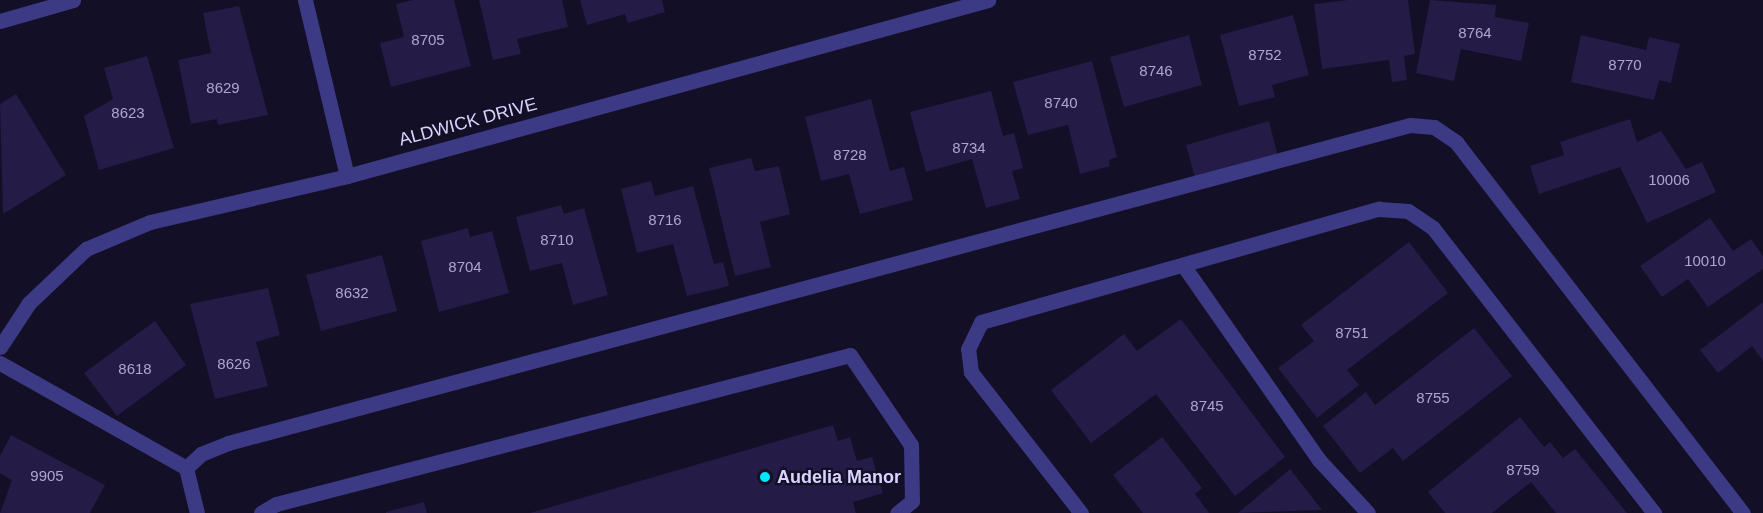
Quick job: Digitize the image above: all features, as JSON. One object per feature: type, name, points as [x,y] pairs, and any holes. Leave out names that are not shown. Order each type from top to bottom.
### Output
[{"type":"street","points":[[0,21],[73,0]]},
{"type":"street","points":[[305,0],[347,176]]},
{"type":"street","name":"ALDWICK DRIVE","points":[[0,347],[29,303],[86,249],[150,222],[347,176],[988,0]]},
{"type":"street","points":[[186,468],[201,454],[228,443],[1410,125],[1434,127],[1456,142],[1743,513]]},
{"type":"street","points":[[1081,513],[971,372],[968,349],[981,322],[1379,209],[1408,211],[1433,228],[1654,513]]},
{"type":"street","points":[[1183,265],[1319,460],[1368,513]]},
{"type":"street","points":[[261,513],[276,504],[849,355],[911,445],[912,501],[897,513]]},
{"type":"street","points":[[0,363],[186,468],[197,513]]},
{"type":"building","points":[[413,0],[454,0],[471,66],[391,87],[380,43],[404,37],[396,4]]},
{"type":"building","points":[[479,0],[562,0],[568,27],[517,39],[521,54],[493,60]]},
{"type":"building","points":[[580,0],[662,0],[665,12],[628,23],[625,14],[587,25]]},
{"type":"building","points":[[1348,0],[1408,0],[1415,54],[1404,56],[1407,80],[1392,82],[1389,60],[1322,69],[1314,4]]},
{"type":"building","points":[[1430,0],[1496,5],[1495,17],[1529,23],[1521,61],[1461,49],[1454,81],[1416,73]]},
{"type":"building","points":[[239,6],[268,115],[218,125],[217,119],[191,124],[178,60],[211,53],[203,13]]},
{"type":"building","points":[[1293,15],[1309,75],[1272,85],[1275,97],[1239,106],[1220,35]]},
{"type":"building","points":[[1189,35],[1202,85],[1124,107],[1110,57]]},
{"type":"building","points":[[1581,35],[1646,50],[1649,37],[1680,44],[1671,83],[1659,80],[1654,100],[1571,82]]},
{"type":"building","points":[[147,56],[174,148],[99,170],[84,116],[113,99],[104,68]]},
{"type":"building","points":[[1092,61],[1117,157],[1109,160],[1110,166],[1080,174],[1068,125],[1028,135],[1013,82]]},
{"type":"building","points":[[991,91],[1003,136],[1014,133],[1023,168],[1012,171],[1020,199],[986,208],[972,159],[926,172],[910,112]]},
{"type":"building","points":[[16,94],[66,175],[3,214],[0,104]]},
{"type":"building","points":[[871,99],[890,171],[904,167],[913,200],[860,214],[849,174],[821,181],[805,117]]},
{"type":"building","points":[[1630,119],[1637,142],[1661,131],[1686,169],[1702,162],[1716,192],[1647,223],[1620,167],[1539,194],[1530,166],[1564,155],[1560,142]]},
{"type":"building","points":[[1269,121],[1278,157],[1195,178],[1186,145]]},
{"type":"building","points":[[751,158],[755,171],[779,166],[790,214],[760,222],[771,267],[735,276],[709,168]]},
{"type":"building","points":[[651,181],[655,196],[693,186],[714,264],[723,262],[729,286],[687,296],[673,244],[637,253],[621,189]]},
{"type":"building","points":[[561,205],[564,214],[584,208],[608,295],[573,305],[562,263],[530,271],[516,217]]},
{"type":"building","points":[[1710,218],[1733,251],[1751,239],[1763,256],[1763,269],[1708,307],[1688,279],[1662,297],[1640,266]]},
{"type":"building","points":[[468,228],[470,237],[492,231],[509,293],[439,312],[421,241]]},
{"type":"building","points":[[1409,242],[1448,293],[1347,370],[1359,385],[1317,418],[1278,368],[1314,341],[1301,325]]},
{"type":"building","points":[[382,255],[397,311],[321,331],[306,275]]},
{"type":"building","points":[[268,288],[280,335],[256,342],[268,386],[215,399],[190,304]]},
{"type":"building","points":[[1763,302],[1763,361],[1752,346],[1718,373],[1700,350]]},
{"type":"building","points":[[1181,319],[1285,457],[1235,496],[1156,394],[1091,443],[1051,390],[1124,334],[1137,351]]},
{"type":"building","points":[[155,321],[186,365],[117,416],[84,373]]},
{"type":"building","points":[[1474,328],[1512,376],[1403,461],[1393,448],[1360,473],[1323,426],[1366,392],[1375,405]]},
{"type":"building","points":[[1520,417],[1544,447],[1550,442],[1563,458],[1575,449],[1627,513],[1556,513],[1531,482],[1492,513],[1445,513],[1428,492]]},
{"type":"building","name":"Audelia Manor","points":[[833,425],[838,441],[850,437],[857,461],[872,457],[883,493],[853,502],[856,513],[530,513]]},
{"type":"building","points":[[11,435],[105,485],[90,513],[0,513],[12,480],[0,473],[0,456]]},
{"type":"building","points":[[1162,437],[1202,488],[1195,494],[1209,513],[1143,513],[1113,475]]},
{"type":"building","points":[[1290,469],[1322,510],[1238,513]]},
{"type":"building","points":[[424,502],[427,513],[386,513],[386,512]]},
{"type":"place","name":"Audelia Manor","points":[[765,477]]}]
